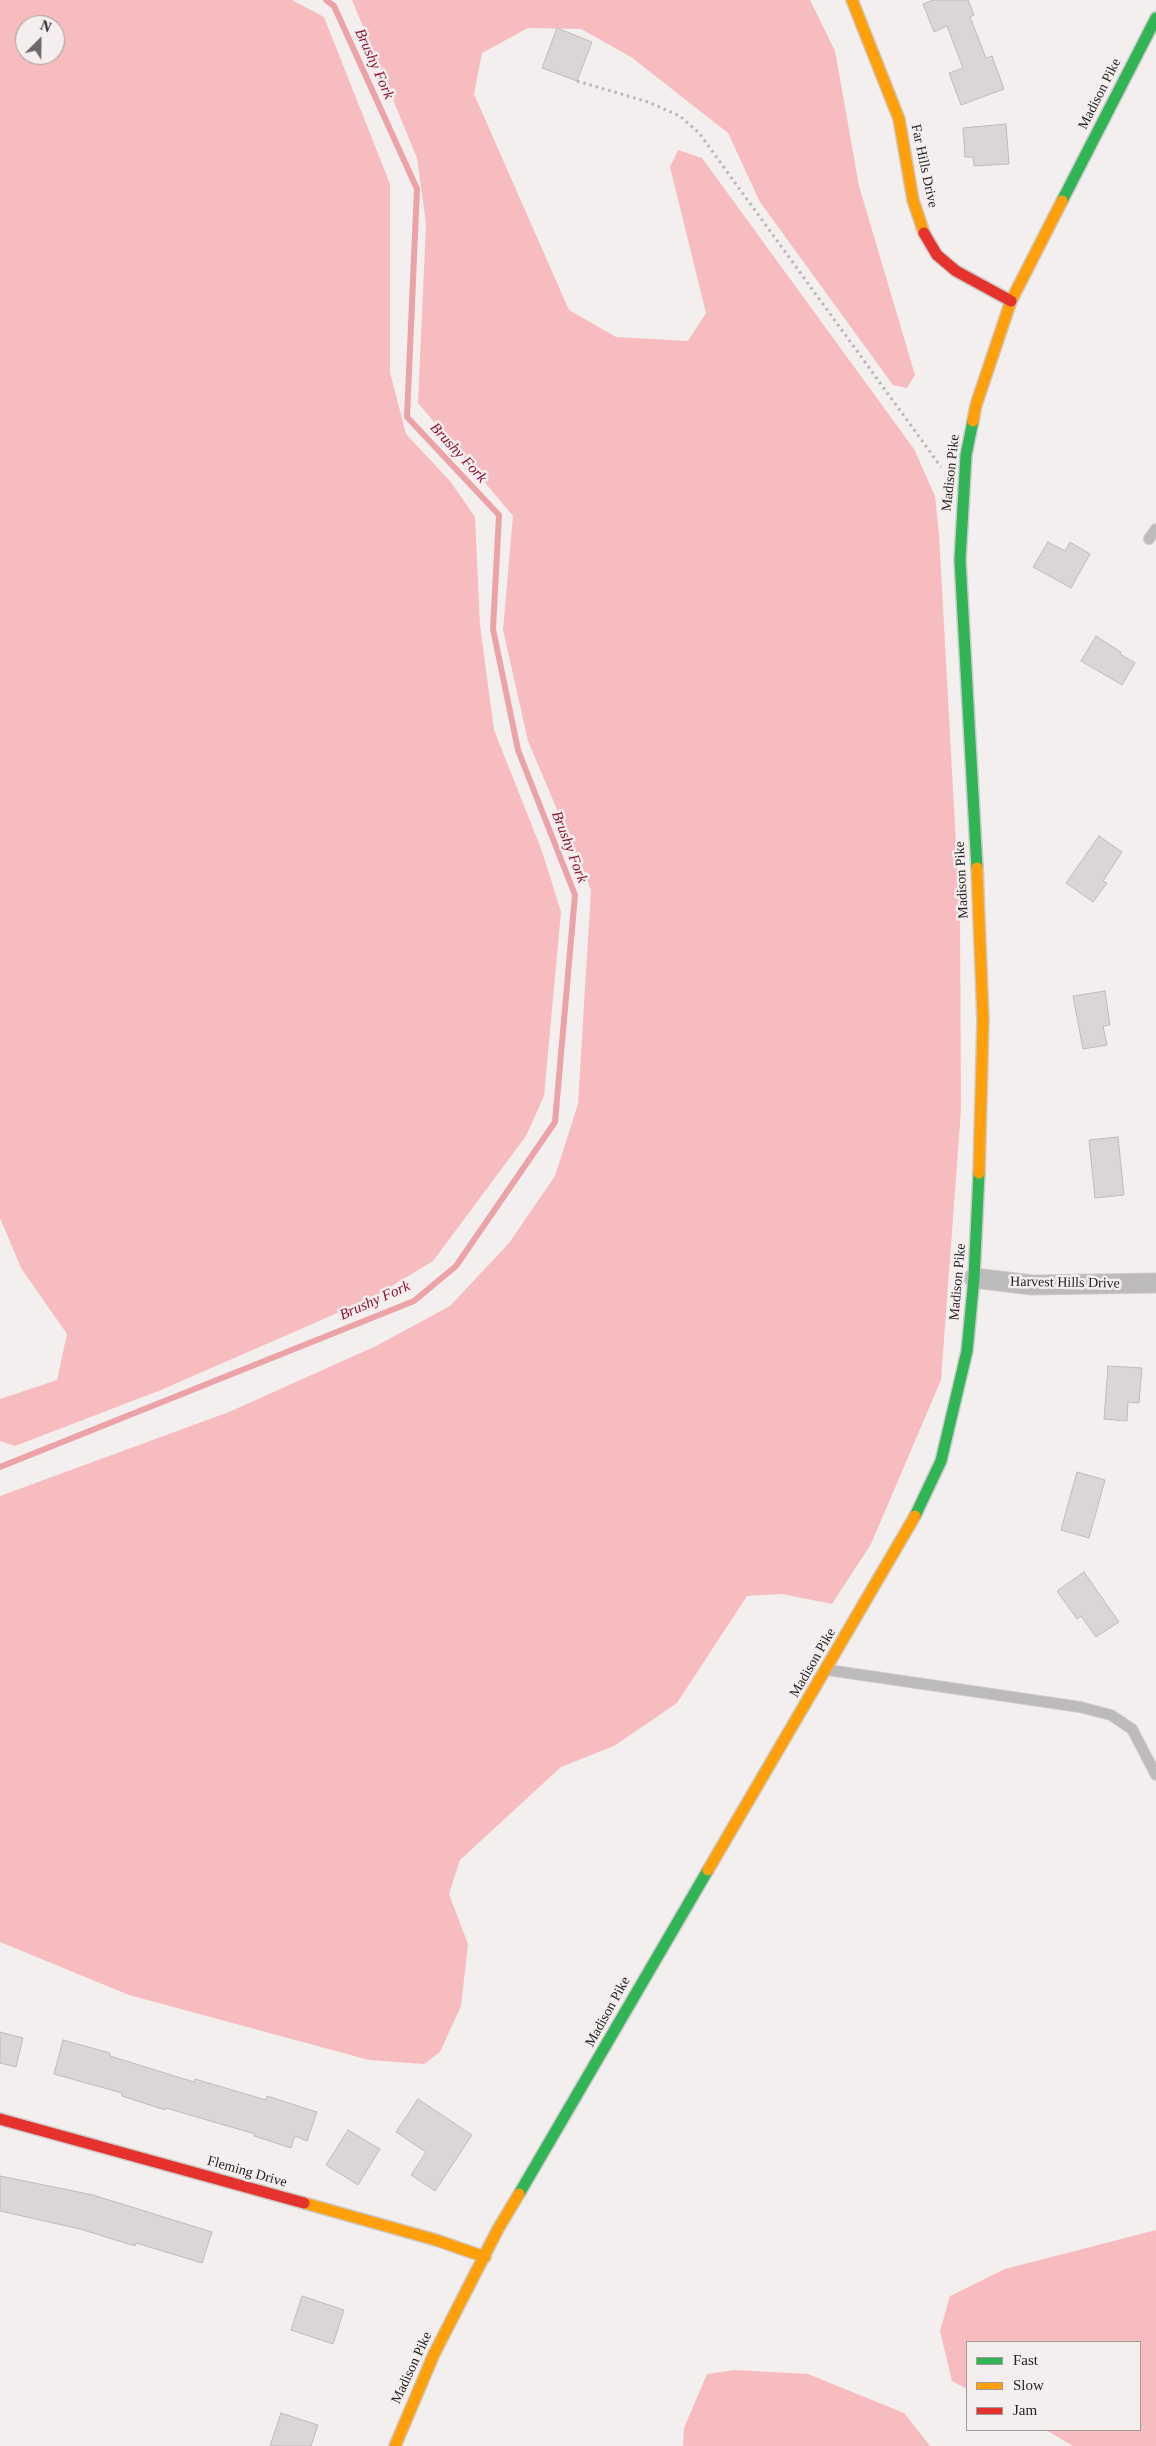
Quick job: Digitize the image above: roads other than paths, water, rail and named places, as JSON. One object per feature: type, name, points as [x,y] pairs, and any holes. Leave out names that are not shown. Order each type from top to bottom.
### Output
[{"type":"street","name":"Far Hills Drive","points":[[852,0],[899,119],[913,200],[925,236],[937,255],[956,271],[1011,301]]},
{"type":"street","name":"Madison Pike","points":[[395,2446],[434,2354],[498,2229],[600,2057],[658,1952],[827,1669],[918,1512],[941,1461],[967,1351],[974,1278],[982,1117],[983,1020],[960,560],[962,496],[966,455],[976,405],[1011,301],[1156,18]]},
{"type":"street","name":"Harvest Hills Drive","points":[[974,1278],[1032,1285],[1156,1283]]},
{"type":"street","name":"Fleming Drive","points":[[0,2119],[436,2240],[485,2257]]},
{"type":"lane","points":[[1149,539],[1156,529]]},
{"type":"lane","points":[[827,1669],[1080,1707],[1111,1715],[1132,1728],[1156,1775]]},
{"type":"waterway","name":"Brushy Fork","points":[[0,1467],[414,1301],[456,1266],[555,1122],[575,895],[518,750],[493,629],[499,515],[407,417],[417,189],[334,6],[326,0]]}]
